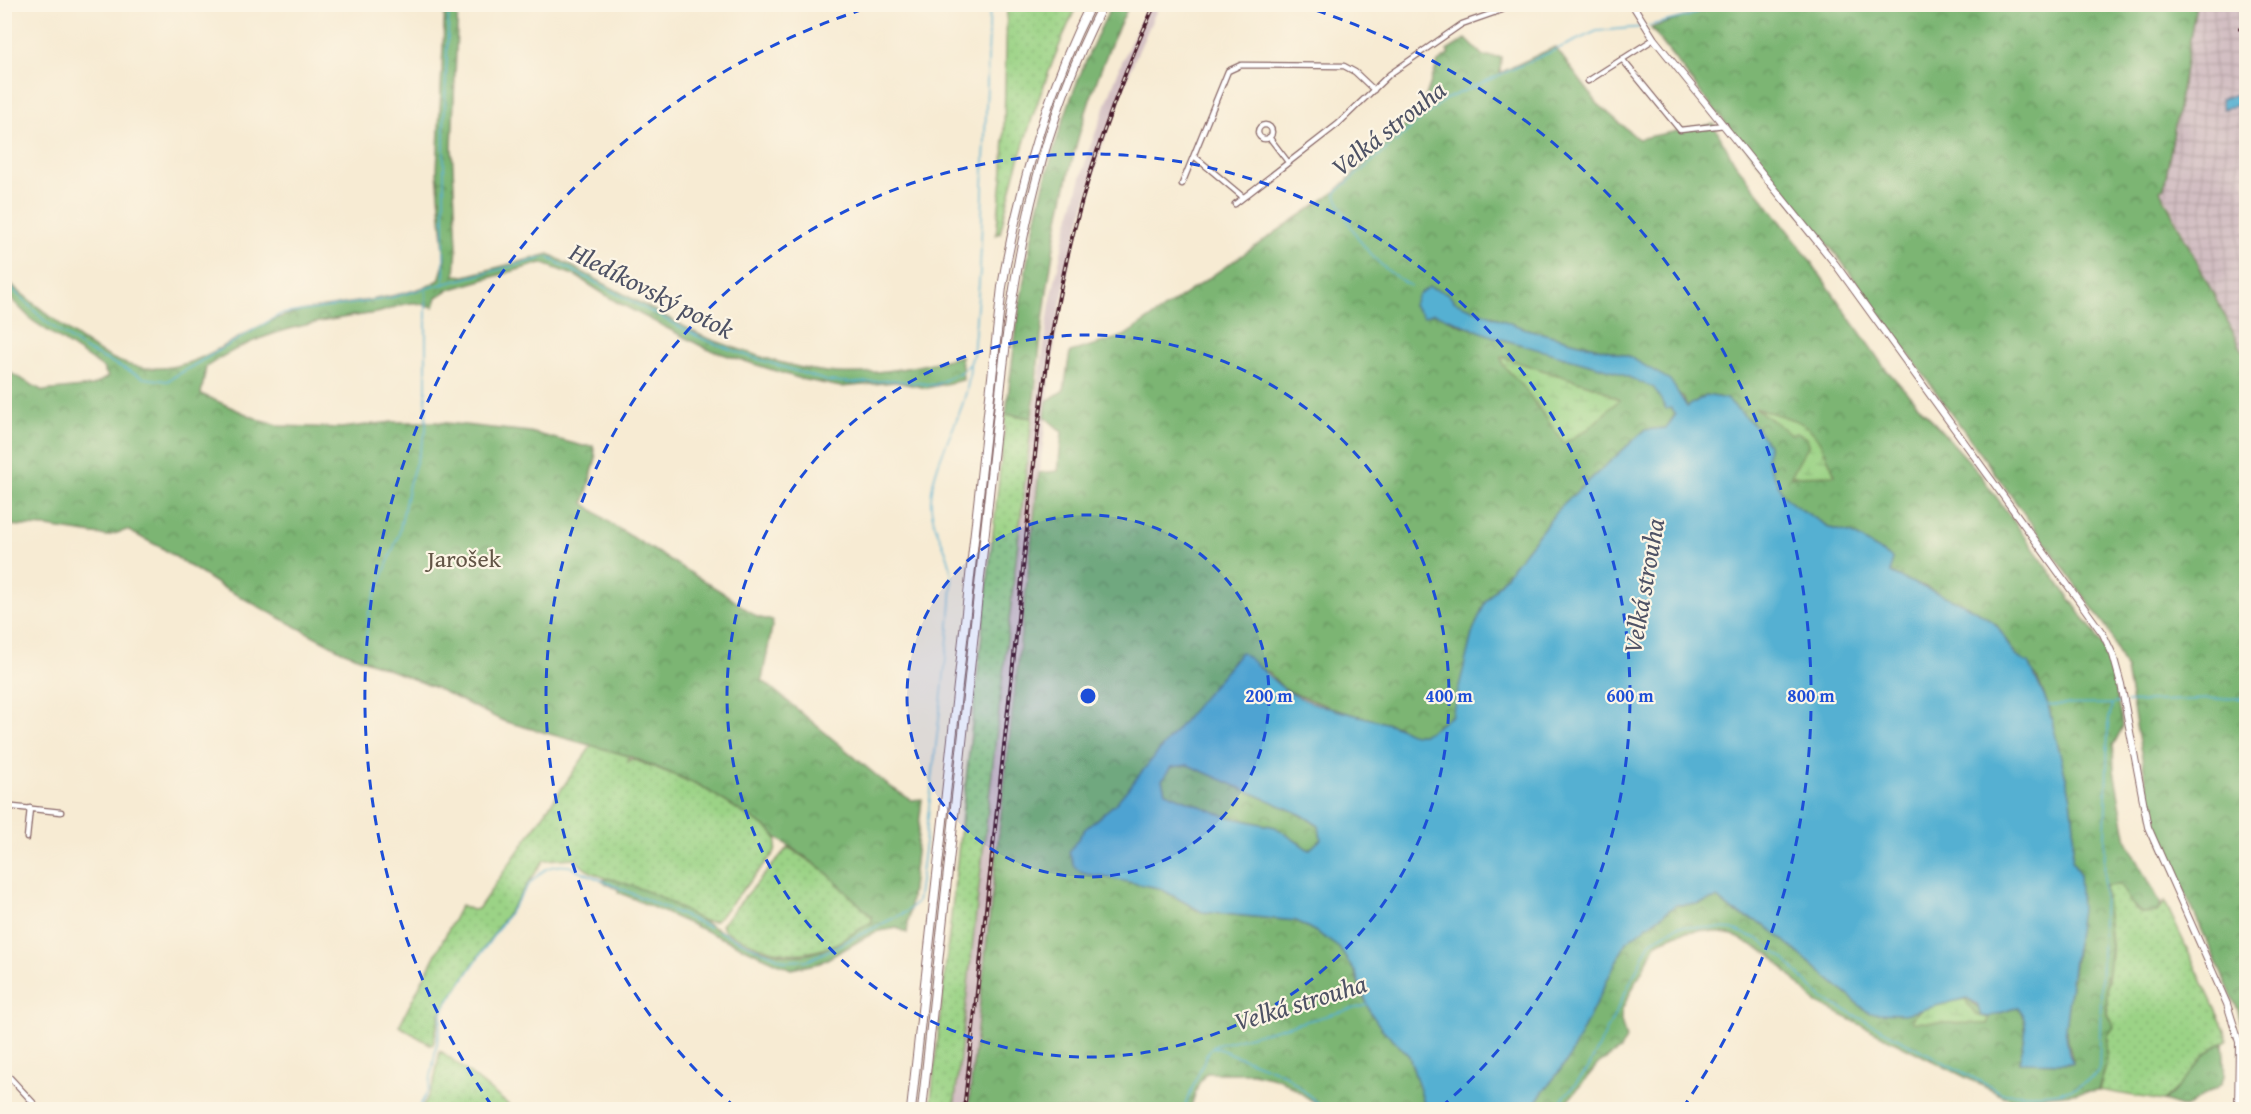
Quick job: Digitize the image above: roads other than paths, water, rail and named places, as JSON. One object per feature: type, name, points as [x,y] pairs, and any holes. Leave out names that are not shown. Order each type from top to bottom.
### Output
[{"type":"highway","points":[[911,1110],[1002,287],[1011,238],[1037,136],[1065,60],[1091,4]]},
{"type":"highway","points":[[922,1110],[1001,387],[1017,264],[1028,206],[1055,115],[1103,4]]},
{"type":"street","points":[[1235,204],[1338,124],[1390,74],[1462,24],[1502,10],[1507,5],[1515,7],[1528,4]]},
{"type":"street","points":[[1632,4],[1641,22],[1654,39],[1836,265],[2103,634],[2113,655],[2124,698],[2148,827],[2228,1004],[2239,1042],[2238,1110]]},
{"type":"street","points":[[1588,81],[1654,39]]},
{"type":"street","points":[[1623,58],[1680,130],[1725,125]]},
{"type":"street","points":[[1182,184],[1228,71],[1241,65],[1344,66],[1355,72],[1374,90]]},
{"type":"street","points":[[1269,137],[1288,162]]},
{"type":"street","points":[[1194,156],[1243,197]]},
{"type":"street","points":[[4,806],[61,812]]},
{"type":"street","points":[[27,838],[30,808]]},
{"type":"street","points":[[4,1071],[40,1110]]},
{"type":"water","points":[[2240,93],[2243,104],[2223,109],[2221,99]]},
{"type":"water","points":[[1429,287],[1447,293],[1455,302],[1523,328],[1628,356],[1670,380],[1687,407],[1706,395],[1727,399],[1758,429],[1768,445],[1767,461],[1783,495],[1794,505],[1830,528],[1853,534],[1892,558],[1891,573],[1969,607],[1993,622],[2002,632],[2011,650],[2021,660],[2029,663],[2048,705],[2071,798],[2074,827],[2072,860],[2079,874],[2081,909],[2065,1027],[2069,1054],[2073,1063],[2019,1062],[2025,1027],[2018,1007],[1989,1017],[1981,1016],[1977,1004],[1967,998],[1905,1014],[1869,1013],[1765,925],[1733,911],[1717,898],[1697,904],[1676,905],[1626,942],[1568,1060],[1530,1109],[1426,1109],[1409,1056],[1381,1028],[1370,1012],[1355,972],[1339,948],[1318,933],[1296,921],[1202,912],[1159,888],[1082,873],[1074,866],[1069,852],[1084,830],[1116,803],[1241,652],[1294,695],[1414,734],[1426,733],[1452,715],[1472,634],[1485,602],[1561,506],[1645,430],[1666,428],[1676,414],[1671,408],[1666,409],[1654,388],[1614,371],[1494,337],[1434,313],[1424,317],[1413,305],[1418,295]],"holes":[[[1188,765],[1302,815],[1319,826],[1321,839],[1309,850],[1275,827],[1225,816],[1165,792],[1162,780],[1171,767]]]},
{"type":"waterway","points":[[444,285],[444,129],[449,4]]},
{"type":"waterway","name":"Hledíkovský potok","points":[[4,281],[45,321],[84,349],[144,378],[167,381],[281,314],[385,299],[547,257],[703,339],[748,356],[827,381],[856,383],[893,380],[935,385],[961,372],[970,364],[973,355],[980,270],[990,4]]},
{"type":"waterway","name":"Velká strouha","points":[[1648,26],[1688,16],[1714,4]]},
{"type":"waterway","name":"Velká strouha","points":[[1411,286],[1385,268],[1364,247],[1348,222],[1335,193],[1444,100],[1597,31],[1643,27]]},
{"type":"waterway","points":[[365,646],[369,611],[399,534],[409,484],[426,431],[426,291]]},
{"type":"waterway","points":[[716,930],[785,961],[809,960],[906,912],[917,903],[946,659],[952,582],[949,560],[931,510],[931,499],[938,464],[964,399],[970,364]]},
{"type":"waterway","points":[[2127,702],[2246,698]]},
{"type":"waterway","points":[[1553,1110],[1588,1069],[1650,942],[1678,926],[1732,929],[1758,939],[1783,958],[1822,998],[2002,1093],[2054,1093],[2089,1080],[2099,1071],[2108,725],[2112,704],[2122,702]]},
{"type":"waterway","points":[[2048,705],[2112,704]]},
{"type":"waterway","points":[[418,1110],[429,1088],[443,1009],[527,887],[545,870],[555,866],[569,866],[709,927]]},
{"type":"waterway","name":"Velká strouha","points":[[1183,1110],[1206,1056],[1213,1046],[1367,1005]]},
{"type":"waterway","points":[[1214,1047],[1284,1074],[1326,1110]]},
{"type":"railway","points":[[964,1110],[1035,453],[1047,362],[1064,272],[1091,169],[1114,102],[1155,4]]},
{"type":"railway","points":[[2240,29],[2246,29]]},
{"type":"park label","name":"Jarošek","points":[[464,558]]}]
